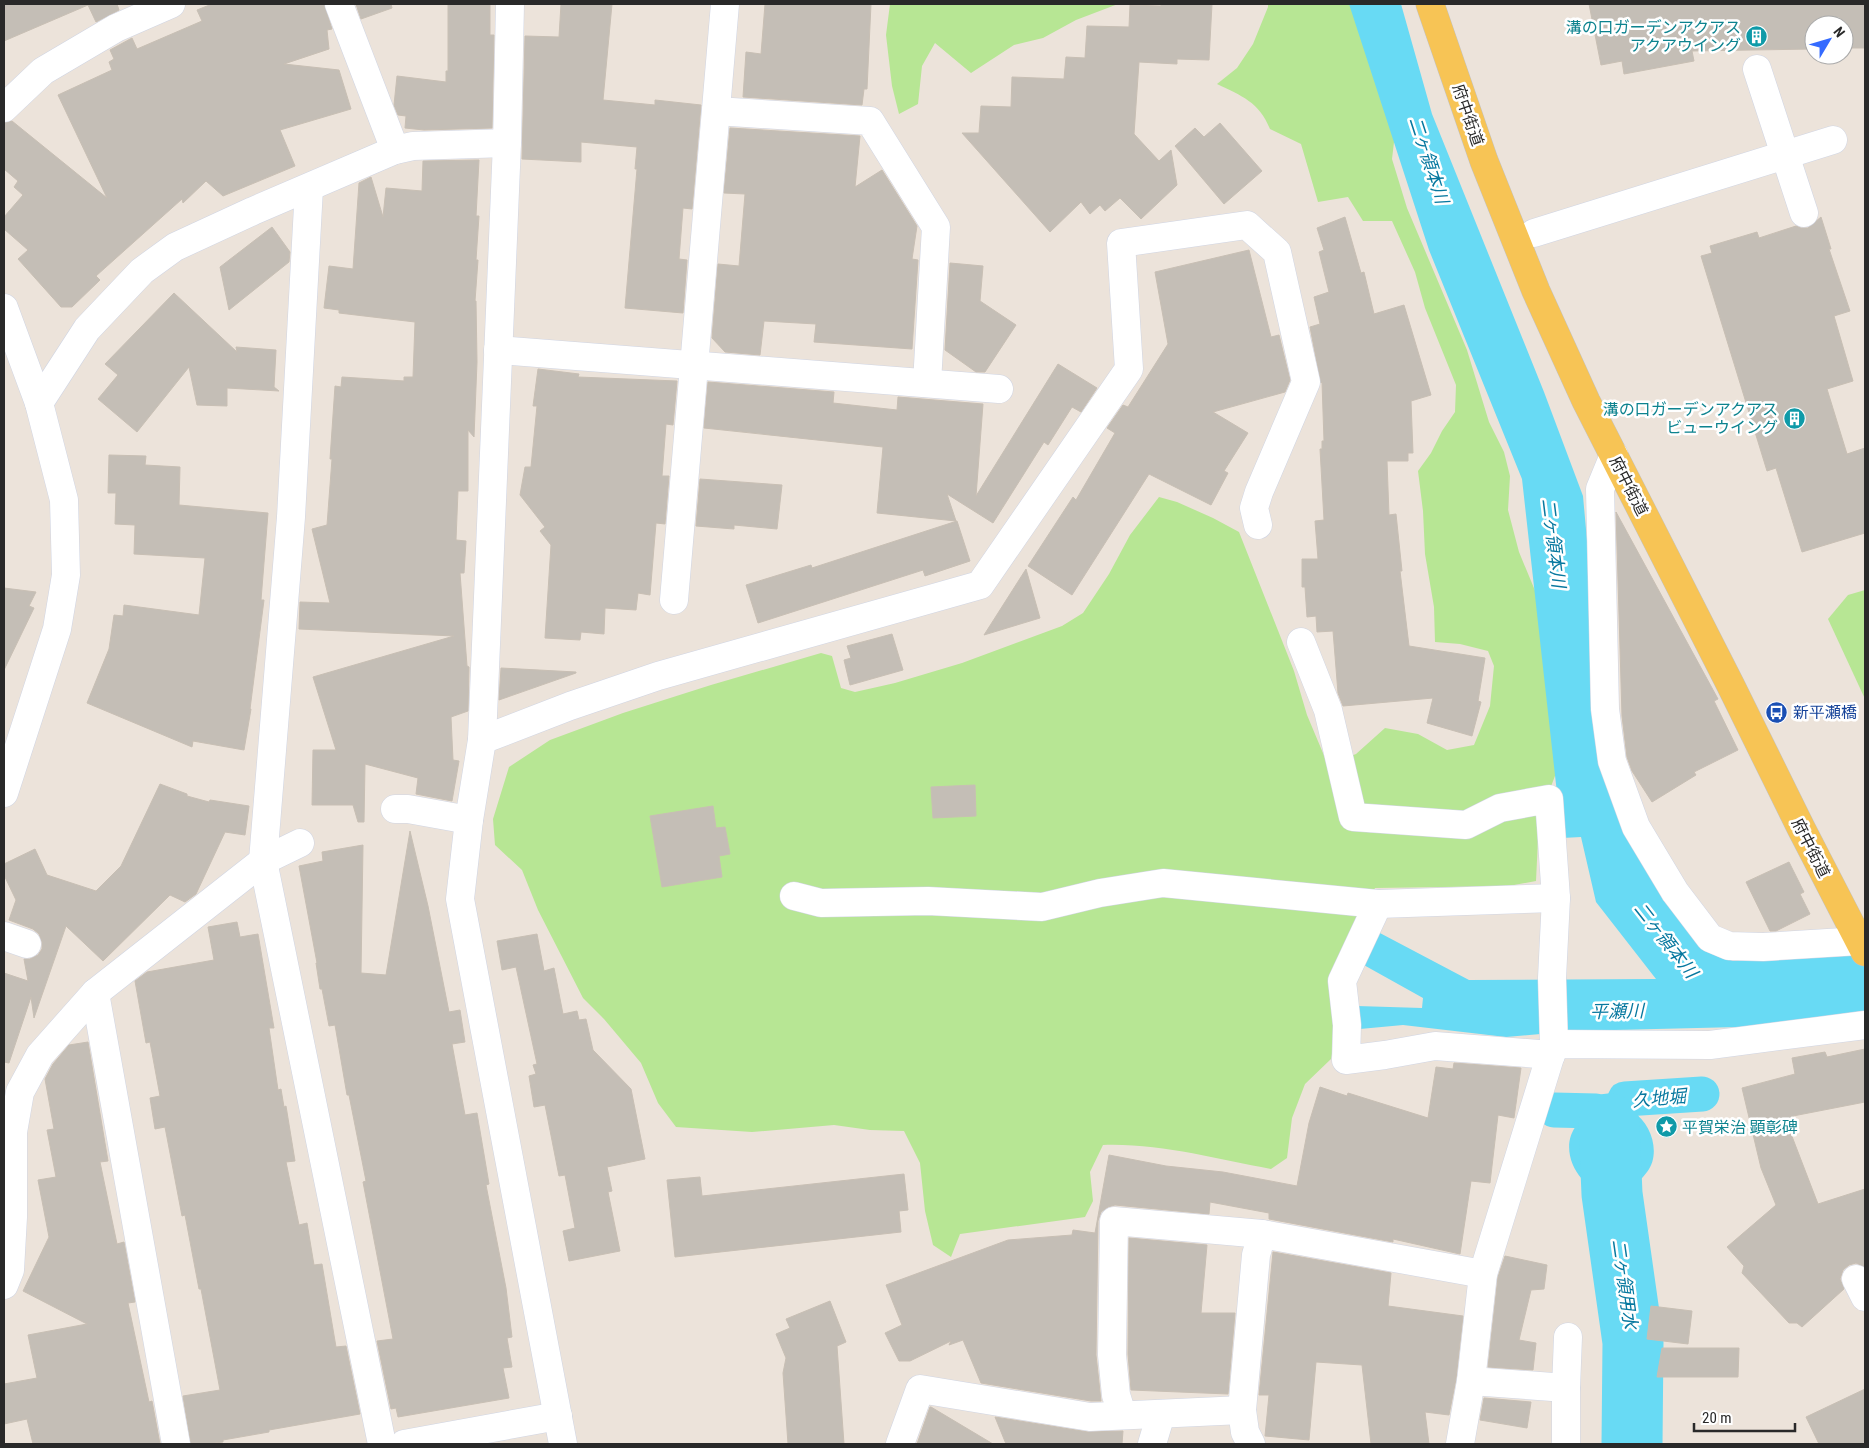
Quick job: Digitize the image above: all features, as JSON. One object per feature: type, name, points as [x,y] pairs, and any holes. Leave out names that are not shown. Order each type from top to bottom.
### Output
[{"type":"main road","name":"府中街道","points":[[1430,4],[1484,161],[1536,292],[1586,401],[1800,828],[1863,947]]},
{"type":"street","points":[[4,108],[43,71],[116,28],[171,4]]},
{"type":"street","points":[[339,4],[395,150]]},
{"type":"street","points":[[510,4],[507,143],[482,740],[469,820],[460,899],[563,1444]]},
{"type":"street","points":[[674,600],[725,4]]},
{"type":"street","points":[[1757,69],[1804,213]]},
{"type":"street","points":[[716,111],[870,121],[936,227],[927,383]]},
{"type":"street","points":[[1534,233],[1833,140]]},
{"type":"street","points":[[40,403],[87,329],[142,271],[175,247],[395,150],[413,146],[507,143]]},
{"type":"street","points":[[310,188],[291,517],[263,861],[382,1444]]},
{"type":"street","points":[[482,740],[570,706],[658,676],[980,586],[1129,368],[1121,243],[1247,225],[1276,252],[1306,382],[1259,492],[1254,508],[1258,524]]},
{"type":"street","points":[[4,308],[40,403],[64,500],[66,575],[57,629],[4,793]]},
{"type":"street","points":[[498,350],[999,388]]},
{"type":"street","points":[[1614,455],[1600,489],[1606,709],[1612,761],[1636,827],[1675,892],[1710,938],[1729,946],[1863,947]]},
{"type":"street","points":[[1302,642],[1328,710],[1353,817],[1466,825],[1500,808],[1549,799],[1556,898],[1552,978],[1553,1045],[1483,1274],[1471,1381],[1460,1444]]},
{"type":"street","points":[[394,809],[408,809],[469,820]]},
{"type":"street","points":[[4,1285],[10,1270],[13,1217],[13,1132],[20,1092],[40,1055],[95,993],[263,861],[300,843]]},
{"type":"street","points":[[794,896],[821,903],[928,901],[1042,907],[1100,893],[1163,883],[1378,904],[1556,898]]},
{"type":"street","points":[[1378,904],[1342,981],[1346,1025],[1346,1060],[1436,1046],[1710,1045],[1865,1025]]},
{"type":"street","points":[[95,993],[176,1444]]},
{"type":"street","points":[[1122,1414],[1116,1395],[1112,1355],[1114,1221],[1262,1234],[1483,1274]]},
{"type":"street","points":[[1251,1444],[1245,1432],[1242,1410],[1256,1255],[1262,1234]]},
{"type":"street","points":[[1566,1444],[1568,1337]]},
{"type":"street","points":[[1471,1381],[1566,1388]]},
{"type":"street","points":[[900,1444],[920,1389],[1090,1417],[1122,1414],[1242,1410]]},
{"type":"street","points":[[1152,1444],[1162,1414]]},
{"type":"street","points":[[404,1444],[558,1416]]},
{"type":"green space","points":[[890,4],[1118,4],[1076,20],[1043,38],[1014,45],[971,73],[935,43],[922,66],[918,104],[899,114],[892,86],[886,35]]},
{"type":"green space","points":[[1268,4],[1355,4],[1397,117],[1392,159],[1407,208],[1467,350],[1489,422],[1504,452],[1510,476],[1508,510],[1519,552],[1536,593],[1558,768],[1539,818],[1536,881],[1509,886],[1375,888],[1358,921],[1331,1059],[1305,1084],[1292,1118],[1287,1158],[1271,1169],[1209,1156],[1146,1146],[1103,1145],[1090,1172],[1093,1201],[1085,1217],[960,1234],[951,1257],[933,1245],[925,1211],[920,1163],[904,1131],[870,1130],[834,1125],[752,1132],[676,1127],[658,1103],[641,1063],[604,1019],[583,998],[538,910],[522,870],[495,845],[493,819],[509,767],[550,740],[623,713],[821,653],[832,656],[841,688],[855,692],[895,683],[962,663],[1062,626],[1083,613],[1109,574],[1130,535],[1159,497],[1177,502],[1239,532],[1294,671],[1307,715],[1328,765],[1356,754],[1385,728],[1418,734],[1447,750],[1474,745],[1490,706],[1494,666],[1488,651],[1460,644],[1435,642],[1434,607],[1425,554],[1423,511],[1418,471],[1455,412],[1456,385],[1425,308],[1415,272],[1392,221],[1363,221],[1348,197],[1318,202],[1301,144],[1270,129],[1261,112],[1255,106],[1242,96],[1217,84],[1237,68],[1253,44]]},
{"type":"green space","points":[[1865,590],[1865,699],[1828,619],[1848,595]]},
{"type":"water","points":[[1349,4],[1401,4],[1432,114],[1544,392],[1583,496],[1612,787],[1663,900],[1706,950],[1733,961],[1865,951],[1865,1024],[1573,1031],[1506,1037],[1403,1025],[1360,1029],[1357,1006],[1422,1008],[1423,998],[1362,964],[1378,932],[1469,980],[1656,979],[1596,902],[1581,837],[1562,838],[1522,479],[1429,250]]},
{"type":"water","points":[[1607,1108],[1627,1110],[1640,1117],[1649,1132],[1654,1148],[1651,1165],[1647,1172],[1628,1189],[1608,1193],[1591,1186],[1577,1173],[1570,1155],[1571,1136],[1583,1119]]},
{"type":"building","points":[[4,4],[117,4],[119,10],[96,22],[88,5],[4,41]]},
{"type":"building","points":[[212,4],[324,4],[332,29],[327,30],[329,49],[284,64],[339,70],[351,109],[280,130],[295,166],[223,196],[206,181],[183,203],[182,199],[96,276],[100,280],[72,307],[61,307],[18,259],[28,250],[4,229],[4,217],[23,195],[14,187],[18,181],[4,169],[4,123],[12,121],[107,198],[58,95],[112,70],[109,62],[114,59],[110,50],[132,38],[137,49],[202,21],[197,10]]},
{"type":"building","points":[[356,4],[391,4],[392,8],[361,19]]},
{"type":"building","points":[[448,4],[490,4],[490,35],[494,35],[492,128],[424,130],[405,128],[406,116],[398,115],[394,105],[397,76],[446,82],[446,71],[448,71]]},
{"type":"building","points":[[561,4],[612,4],[603,100],[655,105],[655,100],[701,105],[692,209],[683,208],[679,259],[687,260],[683,313],[625,308],[637,169],[635,169],[637,147],[581,142],[581,162],[522,159],[525,36],[559,37]]},
{"type":"building","points":[[765,4],[871,4],[867,89],[864,89],[862,105],[743,97],[746,52],[761,54]]},
{"type":"building","points":[[1161,4],[1212,4],[1209,60],[1177,59],[1177,64],[1139,62],[1134,134],[1159,161],[1171,150],[1177,185],[1141,219],[1120,198],[1105,211],[1100,205],[1090,214],[1081,202],[1050,232],[962,133],[979,133],[981,106],[1011,107],[1012,77],[1064,79],[1066,57],[1085,58],[1087,26],[1129,27],[1130,5],[1161,6]]},
{"type":"building","points":[[1589,4],[1865,4],[1865,48],[1854,48],[1854,15],[1804,15],[1804,49],[1692,51],[1694,61],[1624,74],[1622,61],[1601,65]]},
{"type":"building","points":[[1220,123],[1262,171],[1224,204],[1175,146],[1195,128],[1204,137]]},
{"type":"building","points":[[730,128],[860,136],[855,187],[882,170],[917,226],[912,259],[918,260],[912,349],[814,342],[816,324],[764,321],[760,355],[725,352],[712,338],[718,264],[739,266],[745,194],[724,193]]},
{"type":"building","points":[[479,160],[476,216],[479,216],[475,301],[477,362],[474,437],[468,430],[468,491],[458,491],[456,540],[466,541],[464,573],[460,573],[467,666],[469,667],[468,711],[451,717],[453,760],[459,761],[452,801],[416,794],[418,778],[365,764],[364,822],[358,822],[353,805],[312,805],[313,750],[336,750],[313,677],[454,636],[299,629],[300,602],[330,603],[312,529],[327,525],[335,386],[341,387],[342,377],[404,381],[404,377],[413,377],[415,322],[339,313],[339,310],[324,308],[329,266],[353,269],[359,183],[371,177],[383,217],[386,188],[422,191],[423,161]]},
{"type":"building","points":[[1345,217],[1361,273],[1364,272],[1374,314],[1404,305],[1431,395],[1411,401],[1413,453],[1408,453],[1408,461],[1387,461],[1389,515],[1396,514],[1402,571],[1400,571],[1409,646],[1485,658],[1478,701],[1481,702],[1472,736],[1427,723],[1433,698],[1343,706],[1338,693],[1333,631],[1317,632],[1316,616],[1307,617],[1305,587],[1302,587],[1302,559],[1318,559],[1315,521],[1324,520],[1320,449],[1322,449],[1322,441],[1324,441],[1322,382],[1310,327],[1320,324],[1314,297],[1329,292],[1319,252],[1324,250],[1317,228]]},
{"type":"building","name":"溝の口ガーデンアクアス ビューウイング","points":[[1821,217],[1831,249],[1829,249],[1850,311],[1834,316],[1853,381],[1827,389],[1847,454],[1865,448],[1865,533],[1802,552],[1776,468],[1767,471],[1701,256],[1712,253],[1710,246],[1757,232],[1759,238],[1796,226],[1808,228]]},
{"type":"building","points":[[272,227],[290,252],[289,262],[229,310],[220,267]]},
{"type":"building","points":[[1249,250],[1271,337],[1279,335],[1290,380],[1285,392],[1213,412],[1248,433],[1224,471],[1228,473],[1211,505],[1149,474],[1072,595],[1028,566],[1073,497],[1076,500],[1115,433],[1107,428],[1123,405],[1128,407],[1168,344],[1155,272]]},
{"type":"building","points":[[950,263],[983,266],[980,301],[1016,325],[985,372],[976,372],[945,350]]},
{"type":"building","points":[[174,293],[237,352],[236,347],[276,350],[274,387],[279,391],[227,388],[227,406],[197,405],[189,367],[137,432],[98,399],[118,375],[105,364]]},
{"type":"building","points":[[1058,364],[1097,388],[1081,412],[1072,407],[1048,445],[1044,442],[993,523],[947,494],[956,521],[877,513],[883,447],[704,428],[708,382],[834,392],[833,403],[897,410],[898,397],[983,404],[976,496]]},
{"type":"building","points":[[538,369],[579,374],[578,377],[677,381],[673,425],[666,424],[662,476],[669,476],[665,524],[656,523],[650,595],[638,593],[636,610],[605,608],[604,634],[581,632],[580,640],[545,638],[551,545],[540,531],[545,527],[520,495],[525,467],[531,467],[537,406],[533,406]]},
{"type":"building","points":[[109,455],[146,456],[145,465],[180,467],[179,505],[268,513],[261,600],[264,600],[251,709],[244,750],[193,741],[192,747],[87,703],[109,649],[114,615],[123,616],[124,605],[199,615],[205,558],[134,554],[135,525],[115,524],[116,493],[108,493]]},
{"type":"building","points":[[700,479],[782,485],[777,529],[734,525],[734,529],[696,526]]},
{"type":"building","points":[[1616,512],[1718,699],[1714,701],[1738,750],[1694,772],[1696,775],[1652,802],[1632,771],[1627,757],[1622,716]]},
{"type":"building","points":[[957,521],[970,561],[925,576],[923,570],[758,623],[746,585],[811,565],[812,568]]},
{"type":"building","points":[[1026,569],[1040,618],[984,635]]},
{"type":"building","points":[[4,588],[36,592],[29,606],[34,608],[4,670]]},
{"type":"building","points":[[892,634],[903,670],[850,685],[844,660],[851,658],[847,646]]},
{"type":"building","points":[[501,668],[576,672],[576,673],[499,700]]},
{"type":"building","points":[[160,784],[187,794],[187,796],[209,802],[210,800],[249,806],[245,835],[225,832],[196,894],[185,902],[170,895],[103,961],[66,926],[34,1018],[31,997],[9,1063],[4,1062],[4,973],[28,981],[24,959],[30,959],[38,955],[42,949],[42,942],[39,934],[33,929],[9,920],[16,900],[4,875],[4,864],[35,849],[47,875],[96,891],[121,866]]},
{"type":"building","points":[[975,785],[976,816],[933,818],[931,787]]},
{"type":"building","points":[[713,806],[716,828],[725,827],[730,854],[719,856],[722,877],[662,887],[650,816]]},
{"type":"building","points":[[410,831],[428,906],[449,1012],[460,1010],[465,1042],[452,1044],[465,1115],[477,1113],[489,1184],[486,1185],[506,1288],[512,1337],[507,1338],[512,1367],[503,1368],[509,1398],[398,1417],[396,1408],[391,1409],[377,1341],[393,1339],[363,1182],[366,1181],[349,1095],[347,1095],[335,1025],[329,1026],[322,989],[320,989],[299,866],[323,861],[322,852],[363,845],[361,973],[386,975]]},
{"type":"building","points":[[1789,862],[1804,892],[1800,894],[1810,914],[1776,931],[1770,931],[1746,882]]},
{"type":"building","points":[[237,922],[240,937],[258,934],[274,1028],[269,1028],[278,1090],[281,1089],[284,1107],[286,1106],[295,1161],[286,1162],[299,1225],[307,1223],[314,1265],[322,1264],[336,1347],[346,1346],[360,1414],[269,1430],[269,1432],[223,1440],[223,1442],[191,1444],[183,1396],[220,1390],[201,1289],[199,1289],[185,1215],[182,1216],[165,1127],[155,1129],[150,1098],[160,1096],[150,1042],[146,1043],[135,981],[147,972],[214,960],[208,927]]},
{"type":"building","points":[[537,934],[544,971],[554,968],[563,1014],[577,1011],[579,1020],[586,1019],[593,1050],[631,1089],[645,1159],[607,1167],[612,1191],[608,1192],[620,1251],[569,1261],[563,1231],[575,1228],[565,1175],[559,1176],[545,1105],[534,1107],[529,1076],[536,1074],[533,1065],[537,1064],[516,967],[502,970],[497,941]]},
{"type":"building","points":[[88,1042],[108,1161],[100,1162],[117,1244],[124,1242],[135,1302],[128,1303],[149,1402],[152,1401],[160,1444],[33,1444],[27,1419],[4,1424],[4,1384],[37,1378],[28,1335],[87,1324],[23,1291],[49,1237],[38,1180],[56,1177],[47,1130],[54,1129],[45,1079],[53,1064],[69,1045]]},
{"type":"building","points":[[1865,1049],[1865,1102],[1793,1116],[1795,1125],[1788,1126],[1818,1204],[1865,1189],[1865,1267],[1856,1263],[1849,1265],[1843,1270],[1840,1279],[1844,1289],[1802,1327],[1797,1323],[1789,1323],[1742,1273],[1744,1266],[1727,1247],[1776,1205],[1761,1168],[1742,1088],[1795,1074],[1792,1058],[1825,1052],[1827,1057]]},
{"type":"building","points":[[1454,1063],[1521,1068],[1514,1118],[1498,1115],[1490,1183],[1471,1181],[1460,1254],[1393,1239],[1393,1242],[1269,1219],[1269,1213],[1210,1202],[1209,1214],[1115,1205],[1101,1212],[1098,1221],[1096,1355],[1101,1401],[981,1383],[963,1340],[949,1345],[951,1341],[910,1361],[899,1361],[885,1333],[902,1325],[886,1285],[1008,1240],[1072,1235],[1073,1230],[1095,1233],[1109,1155],[1166,1166],[1223,1172],[1297,1186],[1309,1123],[1320,1087],[1347,1096],[1348,1093],[1428,1118],[1436,1067],[1453,1069]]},
{"type":"building","points":[[904,1174],[908,1210],[899,1211],[901,1232],[675,1257],[667,1180],[700,1177],[702,1196]]},
{"type":"building","points":[[1129,1238],[1207,1245],[1201,1313],[1235,1313],[1228,1394],[1131,1390],[1128,1354]]},
{"type":"building","points":[[1273,1252],[1391,1273],[1388,1306],[1463,1316],[1456,1379],[1449,1415],[1425,1412],[1429,1444],[1371,1444],[1362,1365],[1316,1362],[1309,1440],[1265,1436],[1269,1395],[1259,1395]]},
{"type":"building","points":[[1505,1256],[1547,1265],[1544,1289],[1531,1290],[1519,1340],[1536,1343],[1533,1370],[1488,1367],[1498,1277]]},
{"type":"building","points":[[830,1301],[846,1342],[837,1346],[844,1444],[788,1444],[783,1373],[786,1358],[776,1334],[790,1328],[786,1319]]},
{"type":"building","points":[[1651,1306],[1692,1311],[1688,1344],[1647,1339]]},
{"type":"building","points":[[1662,1348],[1739,1348],[1738,1377],[1657,1377]]},
{"type":"building","points":[[1865,1389],[1865,1444],[1819,1444],[1806,1417]]},
{"type":"building","points":[[1484,1398],[1531,1402],[1527,1428],[1480,1420]]},
{"type":"building","points":[[931,1407],[993,1444],[917,1444]]},
{"type":"building","points":[[995,1417],[1088,1432],[1123,1431],[1122,1444],[1006,1444]]},
{"type":"waterway","name":"久地堀","points":[[1621,1109],[1625,1099],[1702,1094]]},
{"type":"waterway","points":[[1554,1110],[1596,1111]]},
{"type":"waterway","name":"二ヶ領用水","points":[[1609,1124],[1612,1194],[1633,1342],[1632,1444]]},
{"type":"place","name":"溝の口ガーデンアクアス アクアウイング","points":[[1757,36]]},
{"type":"place","name":"溝の口ガーデンアクアス ビューウイング","points":[[1794,418]]},
{"type":"place","name":"新平瀬橋","points":[[1777,712]]},
{"type":"place","name":"平賀栄治 顕彰碑","points":[[1666,1127]]},
{"type":"water label","name":"二ヶ領本川","points":[[1429,160]]},
{"type":"water label","name":"二ヶ領本川","points":[[1554,543]]},
{"type":"water label","name":"二ヶ領本川","points":[[1666,940]]},
{"type":"water label","name":"平瀬川","points":[[1617,1011]]}]
